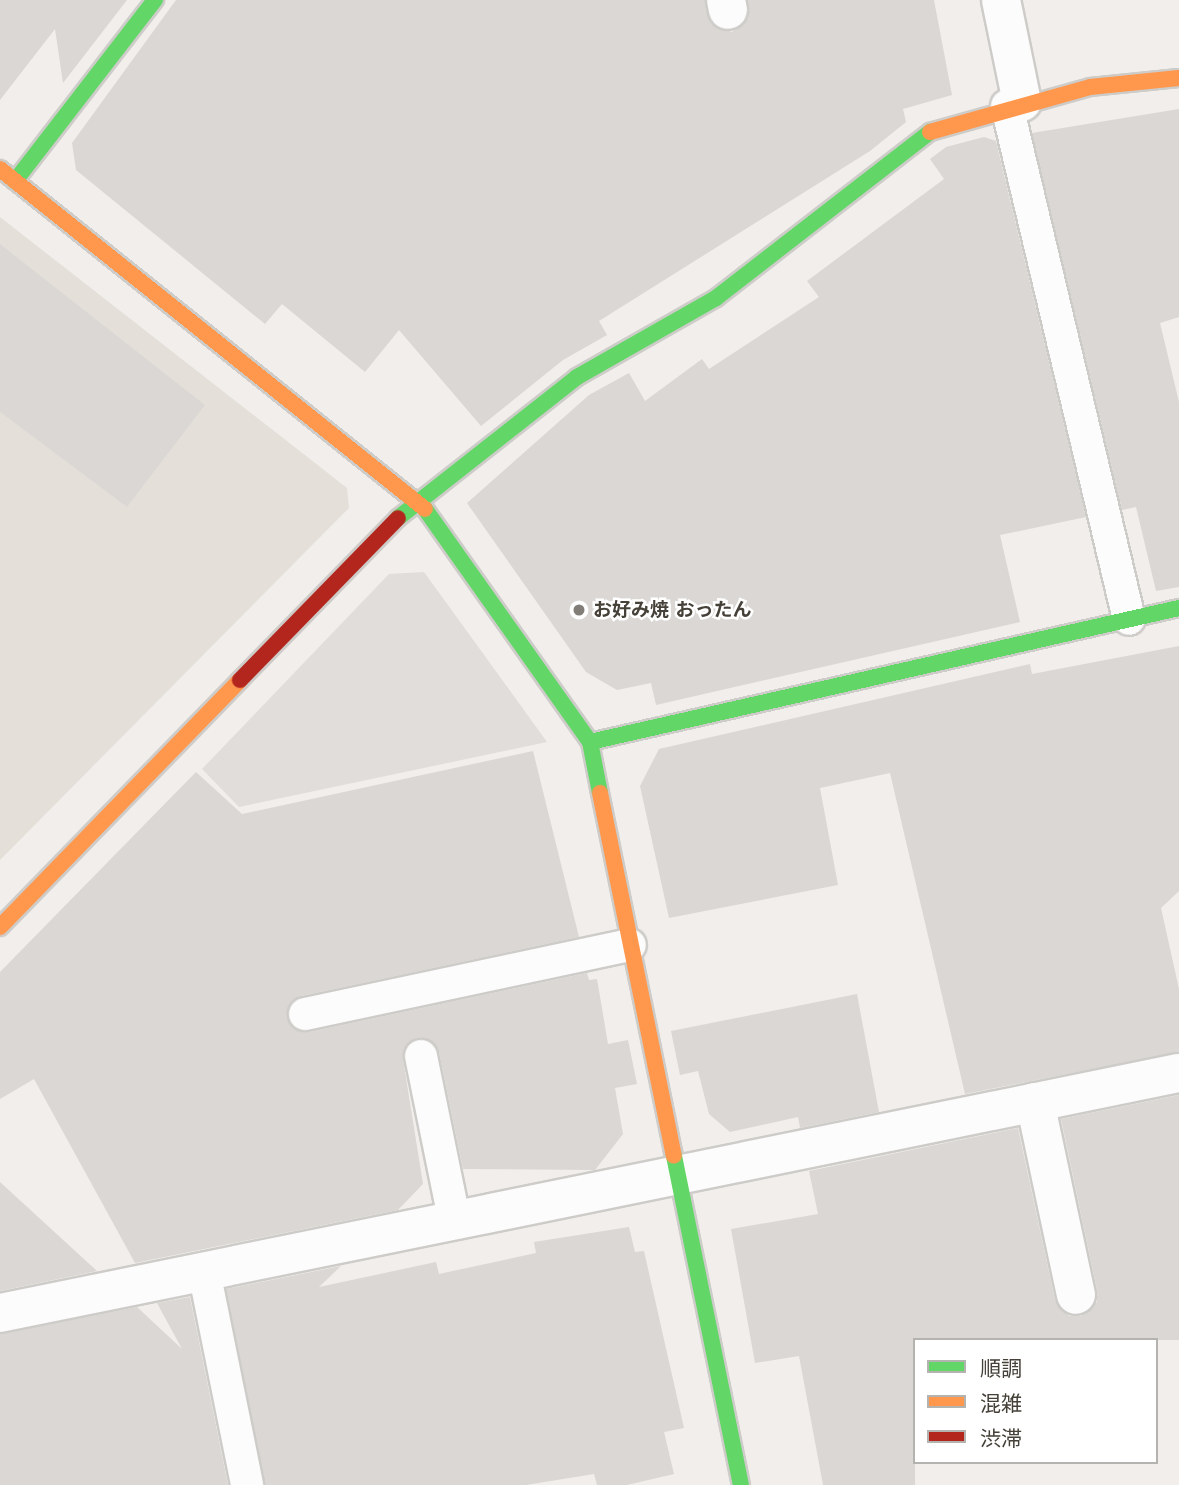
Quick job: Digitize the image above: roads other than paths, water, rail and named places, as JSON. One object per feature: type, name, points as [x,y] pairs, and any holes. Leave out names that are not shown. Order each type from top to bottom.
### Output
[{"type":"street","points":[[15,181],[155,0]]},
{"type":"street","points":[[1000,0],[1014,104]]},
{"type":"street","points":[[0,927],[417,498],[451,479],[577,377],[716,298],[936,127],[1014,104],[1179,78]]},
{"type":"street","points":[[0,169],[417,498],[590,742],[741,1485]]},
{"type":"street","points":[[590,742],[1179,608]]},
{"type":"street","points":[[0,1313],[454,1218],[1179,1073]]},
{"type":"street","points":[[1035,1102],[1076,1296]]},
{"type":"lane","points":[[1014,104],[1129,620]]},
{"type":"lane","points":[[305,1014],[630,945]]},
{"type":"lane","points":[[421,1056],[454,1218]]},
{"type":"lane","points":[[204,1270],[247,1485]]},
{"type":"place","name":"お好み焼 おったん","points":[[579,610]]}]
